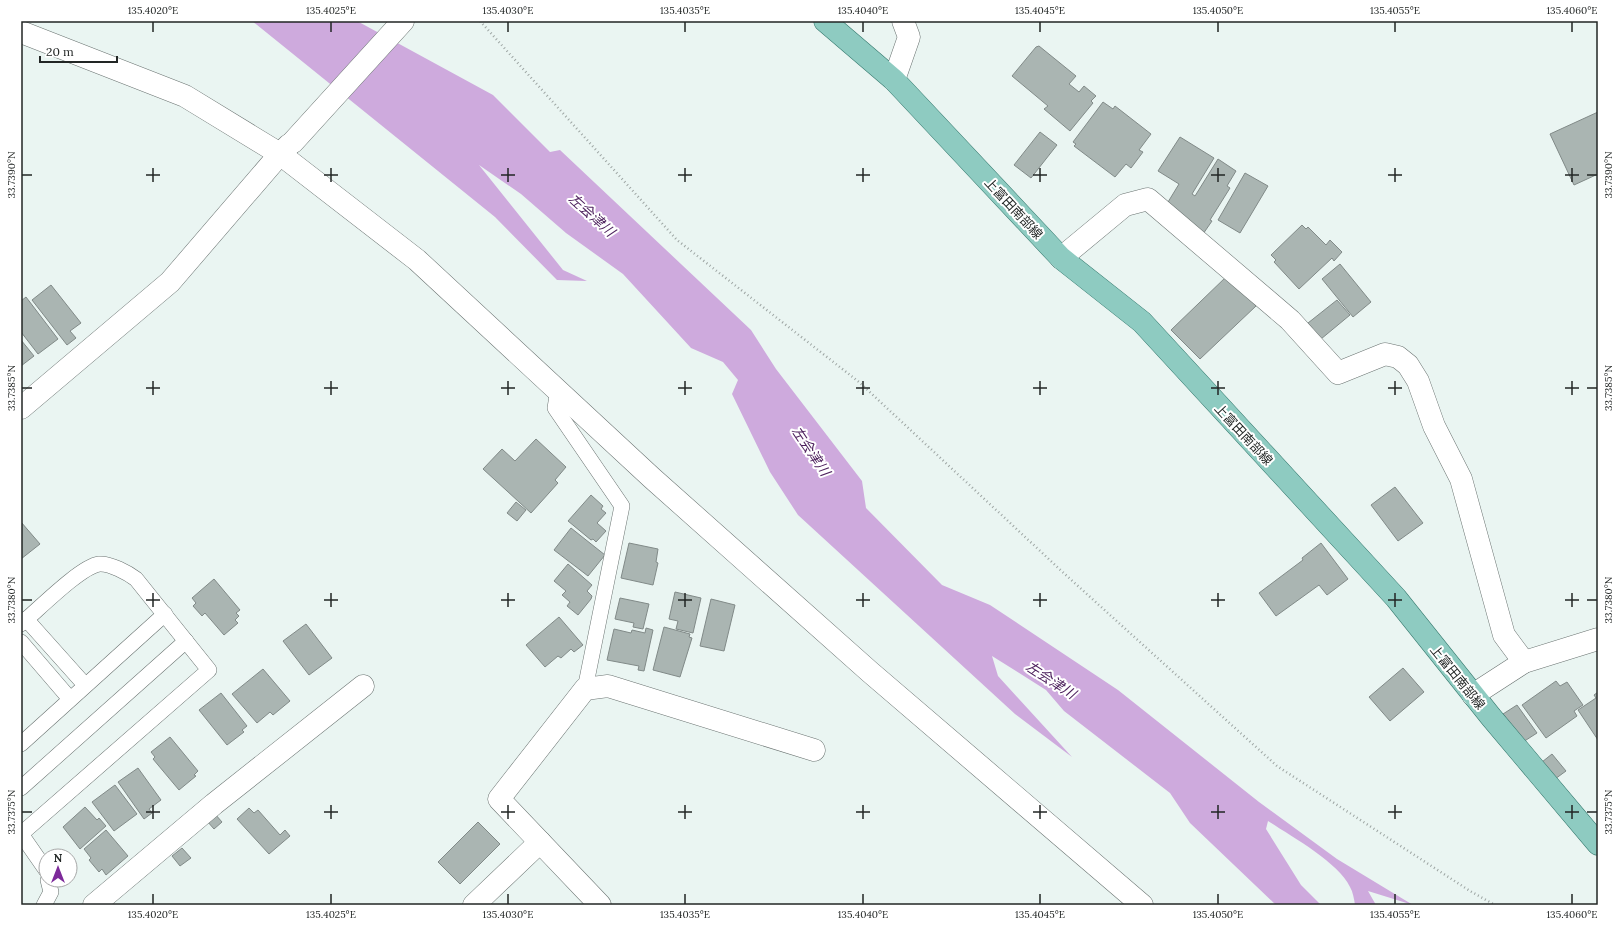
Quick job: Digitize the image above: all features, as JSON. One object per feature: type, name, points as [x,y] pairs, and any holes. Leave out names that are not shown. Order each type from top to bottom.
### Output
[{"type":"main road","name":"上富田南部線","points":[[825,21],[894,80],[1061,258],[1142,322],[1396,598],[1473,695],[1598,844]]},
{"type":"street","points":[[21,408],[170,282],[286,148],[403,21]]},
{"type":"street","points":[[894,80],[909,37],[903,21]]},
{"type":"street","points":[[21,32],[184,96],[286,148],[416,260],[652,478],[870,672],[1142,905]]},
{"type":"street","points":[[1061,258],[1125,205],[1148,199],[1290,320],[1338,373],[1385,354],[1398,357],[1408,365],[1418,381],[1434,426],[1461,479],[1504,635],[1524,662]]},
{"type":"street","points":[[1473,695],[1524,662],[1598,639]]},
{"type":"street","points":[[94,905],[214,804],[363,686]]},
{"type":"street","points":[[600,905],[499,798],[585,689],[608,686],[814,750]]},
{"type":"street","points":[[474,905],[540,842]]},
{"type":"lane","points":[[558,390],[554,408],[622,506],[585,689]]},
{"type":"lane","points":[[38,858],[21,834],[209,670],[136,579],[122,570],[100,564],[81,573],[24,622],[85,685]]},
{"type":"lane","points":[[21,744],[165,614]]},
{"type":"lane","points":[[21,788],[186,641]]},
{"type":"lane","points":[[21,642],[70,699]]},
{"type":"lane","points":[[44,905],[51,892],[50,888]]},
{"type":"path","points":[[480,21],[677,240],[859,382],[1068,577],[1277,766],[1470,891],[1495,905]]},
{"type":"water","name":"左会津川","points":[[252,21],[357,21],[493,95],[550,152],[560,150],[751,330],[776,369],[862,481],[866,508],[942,585],[990,605],[1118,690],[1259,802],[1337,859],[1413,905],[1368,891],[1376,905],[1355,905],[1353,893],[1350,887],[1336,868],[1301,842],[1268,821],[1266,829],[1301,885],[1321,905],[1276,905],[1190,823],[1170,793],[1064,711],[1046,690],[992,656],[998,676],[1072,757],[1015,714],[798,515],[770,472],[732,394],[738,380],[723,362],[691,348],[623,274],[566,233],[521,194],[479,165],[563,270],[587,281],[557,280],[495,217]]},
{"type":"building","points":[[1039,46],[1076,76],[1069,84],[1079,92],[1084,86],[1096,96],[1091,101],[1093,103],[1070,131],[1044,109],[1048,106],[1012,76],[1036,47]]},
{"type":"building","points":[[1103,102],[1113,109],[1115,106],[1151,134],[1139,150],[1143,152],[1131,168],[1126,164],[1115,177],[1074,146],[1076,144],[1073,142]]},
{"type":"building","points":[[1598,112],[1598,174],[1574,185],[1550,134]]},
{"type":"building","points":[[1040,132],[1057,145],[1031,178],[1014,165]]},
{"type":"building","points":[[1180,137],[1214,158],[1192,194],[1195,196],[1218,159],[1236,171],[1227,186],[1230,188],[1203,234],[1165,207],[1179,184],[1158,171]]},
{"type":"building","points":[[1245,173],[1268,186],[1240,233],[1218,220]]},
{"type":"building","points":[[1302,225],[1306,229],[1308,227],[1326,245],[1330,240],[1342,252],[1334,261],[1332,258],[1299,289],[1274,262],[1276,260],[1271,255]]},
{"type":"building","points":[[1340,264],[1371,302],[1353,317],[1322,279]]},
{"type":"building","points":[[1227,276],[1256,306],[1200,359],[1171,330]]},
{"type":"building","points":[[51,285],[81,323],[70,331],[76,338],[67,345],[32,300]]},
{"type":"building","points":[[26,297],[58,339],[38,354],[21,332],[21,301]]},
{"type":"building","points":[[1337,300],[1350,315],[1321,339],[1308,323]]},
{"type":"building","points":[[21,340],[34,356],[21,366]]},
{"type":"building","points":[[536,439],[566,467],[555,480],[558,483],[531,513],[483,469],[502,449],[515,461]]},
{"type":"building","points":[[1395,487],[1423,523],[1398,541],[1371,505]]},
{"type":"building","points":[[591,495],[603,506],[601,509],[606,513],[597,523],[606,531],[596,542],[593,539],[591,540],[568,521]]},
{"type":"building","points":[[516,502],[526,510],[517,521],[507,513]]},
{"type":"building","points":[[21,522],[40,544],[21,559]]},
{"type":"building","points":[[571,528],[605,555],[588,576],[554,550]]},
{"type":"building","points":[[629,543],[658,549],[656,562],[658,563],[653,585],[621,578]]},
{"type":"building","points":[[1321,543],[1348,579],[1327,595],[1319,585],[1276,616],[1259,593],[1303,560],[1302,558]]},
{"type":"building","points":[[568,564],[592,585],[587,591],[592,596],[591,599],[578,615],[567,606],[570,602],[562,595],[566,591],[554,581]]},
{"type":"building","points":[[214,579],[240,610],[236,613],[239,616],[235,620],[238,623],[224,635],[205,613],[202,616],[193,606],[196,603],[192,598]]},
{"type":"building","points":[[675,592],[701,598],[693,633],[676,629],[678,621],[669,619]]},
{"type":"building","points":[[620,598],[649,604],[643,629],[633,627],[634,623],[615,619]]},
{"type":"building","points":[[711,599],[735,605],[724,651],[700,646]]},
{"type":"building","points":[[559,617],[583,645],[574,652],[571,649],[561,658],[558,656],[545,667],[526,645]]},
{"type":"building","points":[[306,624],[332,658],[309,675],[283,641]]},
{"type":"building","points":[[664,627],[690,634],[689,637],[692,638],[680,677],[653,670]]},
{"type":"building","points":[[646,628],[653,630],[644,671],[638,670],[639,666],[607,660],[614,629],[631,633],[632,630],[645,633]]},
{"type":"building","points":[[1403,668],[1424,692],[1390,721],[1369,697]]},
{"type":"building","points":[[263,669],[290,701],[273,715],[270,712],[257,723],[232,694]]},
{"type":"building","points":[[1556,681],[1560,686],[1567,682],[1583,705],[1574,711],[1577,716],[1546,738],[1522,705]]},
{"type":"building","points":[[1598,692],[1598,740],[1578,710],[1596,698],[1594,695]]},
{"type":"building","points":[[221,693],[247,726],[242,730],[244,732],[227,745],[199,710]]},
{"type":"building","points":[[1517,705],[1537,733],[1523,742],[1503,714]]},
{"type":"building","points":[[170,737],[198,771],[194,775],[196,776],[179,790],[153,759],[155,757],[151,752]]},
{"type":"building","points":[[1552,754],[1566,771],[1555,779],[1542,762]]},
{"type":"building","points":[[138,768],[161,800],[149,809],[152,813],[144,819],[118,782]]},
{"type":"building","points":[[115,785],[137,814],[114,831],[92,802]]},
{"type":"building","points":[[85,807],[97,820],[99,818],[106,826],[80,849],[63,827]]},
{"type":"building","points":[[249,808],[254,813],[258,810],[280,835],[285,830],[290,836],[269,854],[237,819]]},
{"type":"building","points":[[215,814],[222,822],[214,829],[207,821]]},
{"type":"building","points":[[478,822],[500,844],[460,884],[438,862]]},
{"type":"building","points":[[106,830],[128,856],[106,875],[102,869],[99,872],[89,860],[91,858],[84,849]]},
{"type":"building","points":[[182,848],[191,858],[180,866],[172,856]]}]
